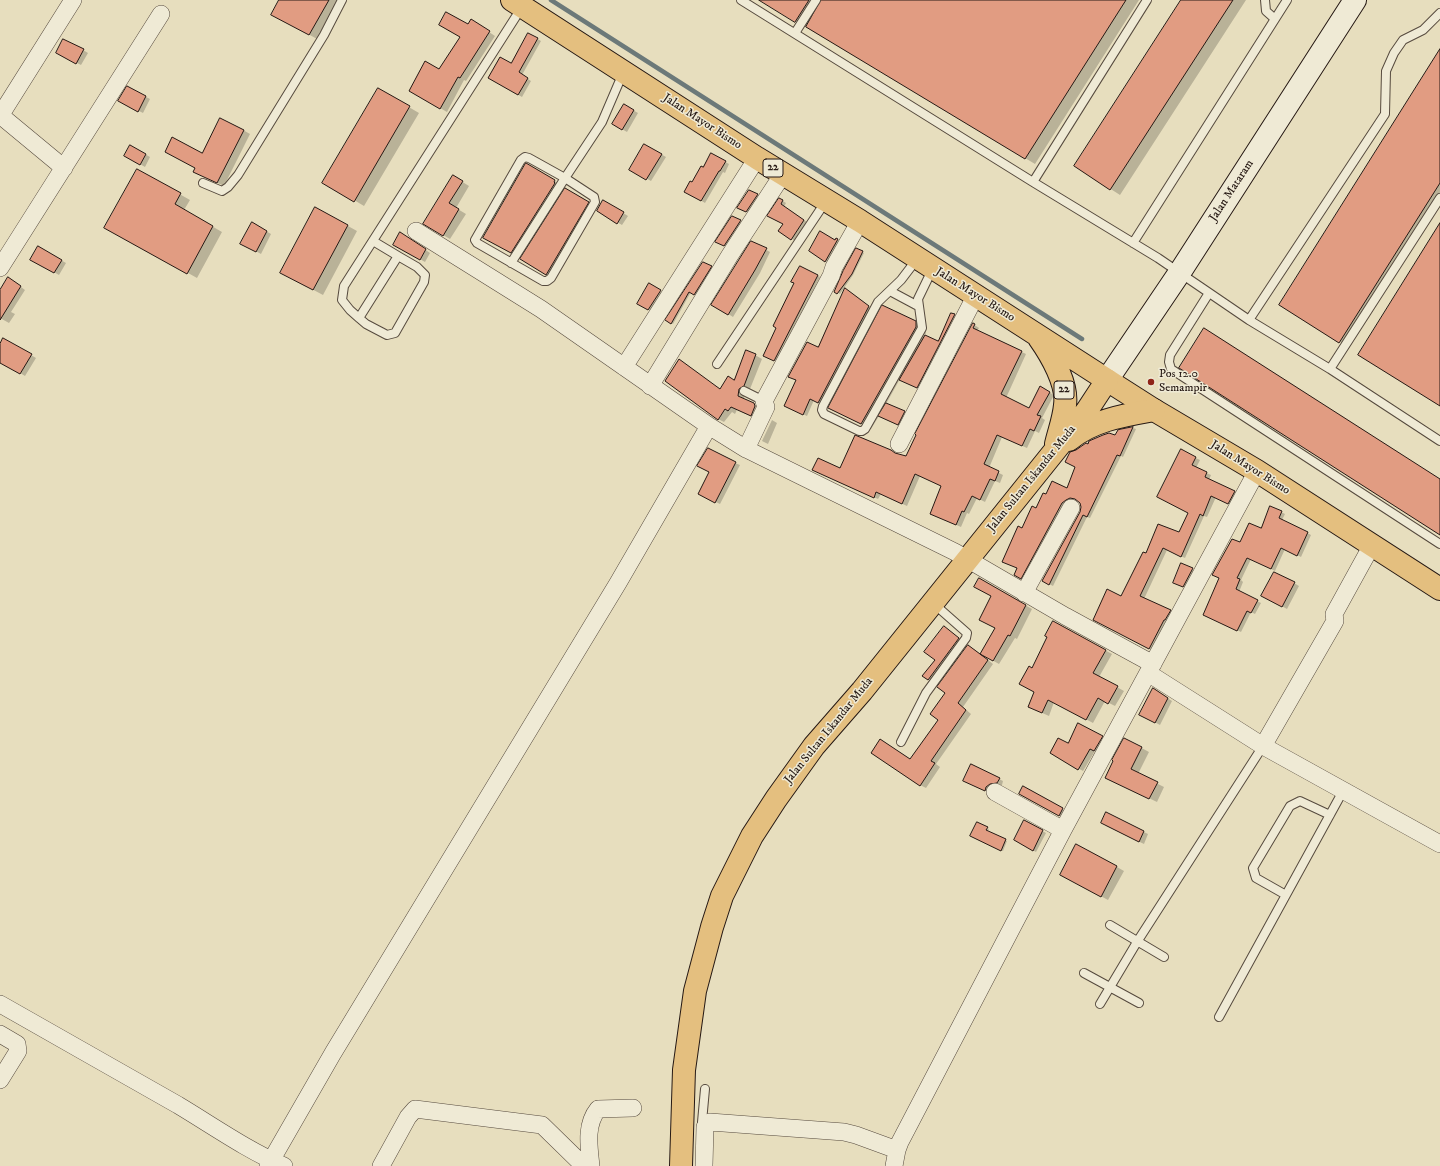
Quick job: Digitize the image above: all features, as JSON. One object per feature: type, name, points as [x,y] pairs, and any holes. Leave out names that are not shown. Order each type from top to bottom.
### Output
[{"type":"main road","name":"Jalan Mataram","points":[[1107,380],[1180,272],[1355,0]]},
{"type":"main road","name":"Jalan Mayor Bismo","points":[[517,3],[757,158],[860,221],[1154,410],[1257,471],[1440,589]]},
{"type":"main road","name":"22","points":[[1035,333],[1050,353],[1064,388],[1066,403],[1053,453]]},
{"type":"main road","name":"Jalan Sultan Iskandar Muda","points":[[681,1166],[684,1070],[694,991],[722,896],[752,836],[780,793],[814,746],[862,691],[1086,412],[1107,380]]},
{"type":"main road","points":[[1053,453],[1076,434],[1095,424],[1127,415],[1154,410]]},
{"type":"street","points":[[64,168],[0,116],[73,0]]},
{"type":"street","points":[[0,268],[161,14]]},
{"type":"street","points":[[624,367],[757,158]]},
{"type":"street","points":[[650,386],[730,255],[783,174]]},
{"type":"street","points":[[746,449],[766,407],[764,402],[831,276],[834,267],[860,221]]},
{"type":"street","points":[[416,231],[541,309],[650,386],[746,449],[955,552],[1150,669],[1263,746],[1440,844]]},
{"type":"street","points":[[899,444],[976,295]]},
{"type":"street","points":[[0,1004],[178,1105],[275,1164],[333,1053],[618,583],[709,426]]},
{"type":"street","points":[[704,1166],[705,1127],[710,1122],[844,1132],[856,1135],[895,1158],[1063,830],[1257,471]]},
{"type":"street","points":[[1024,593],[1071,508]]},
{"type":"street","points":[[1263,746],[1336,621],[1334,614],[1372,545]]},
{"type":"street","points":[[995,792],[1063,830]]},
{"type":"street","points":[[0,1034],[17,1044],[19,1047],[0,1080]]},
{"type":"street","points":[[591,1166],[589,1136],[595,1113],[598,1109],[633,1108]]},
{"type":"street","points":[[381,1166],[408,1117],[415,1109],[542,1125],[584,1166]]},
{"type":"lane","points":[[203,183],[222,191],[228,187],[238,175],[324,35],[342,0]]},
{"type":"lane","points":[[741,0],[1033,182],[1133,242],[1180,272],[1249,320],[1440,441]]},
{"type":"lane","points":[[795,33],[816,0]]},
{"type":"lane","points":[[1033,182],[1147,0]]},
{"type":"lane","points":[[1265,0],[1266,10],[1275,19]]},
{"type":"lane","points":[[1133,242],[1287,0]]},
{"type":"lane","points":[[373,241],[417,267],[424,275],[424,282],[395,334],[387,335],[366,324],[350,310],[342,300],[344,286],[373,241],[517,3]]},
{"type":"lane","points":[[1249,320],[1385,114],[1386,71],[1394,52],[1403,40],[1423,30],[1440,13]]},
{"type":"lane","points":[[511,263],[564,178],[602,122],[624,71]]},
{"type":"lane","points":[[525,157],[564,178],[594,198],[595,202],[551,278],[547,281],[543,281],[511,263],[477,243],[475,240],[521,160],[525,157]]},
{"type":"lane","points":[[1330,370],[1440,198]]},
{"type":"lane","points":[[717,364],[826,201]]},
{"type":"lane","points":[[359,318],[398,256]]},
{"type":"lane","points":[[925,263],[918,306],[922,324],[920,332],[865,429],[859,432],[824,414],[822,410],[823,406],[878,302],[901,280],[925,263]]},
{"type":"lane","points":[[890,291],[918,306]]},
{"type":"lane","points":[[1209,292],[1170,355],[1169,362],[1171,369],[1440,544]]},
{"type":"lane","points":[[744,391],[764,402]]},
{"type":"lane","points":[[901,742],[926,693],[966,638],[967,633],[932,603]]},
{"type":"lane","points":[[1100,1004],[1137,942],[1263,746]]},
{"type":"lane","points":[[1219,1017],[1343,791]]},
{"type":"lane","points":[[1286,895],[1256,878],[1253,868],[1290,806],[1300,801],[1330,815]]},
{"type":"lane","points":[[1110,925],[1164,957]]},
{"type":"lane","points":[[1084,973],[1139,1003]]},
{"type":"lane","points":[[705,1089],[702,1122],[707,1124]]},
{"type":"building","points":[[279,0],[329,0],[309,35],[271,15]]},
{"type":"building","points":[[759,0],[809,0],[795,22]]},
{"type":"building","points":[[821,0],[1126,0],[1025,159],[806,27]]},
{"type":"building","points":[[1181,0],[1233,0],[1110,190],[1074,166]]},
{"type":"building","points":[[446,12],[468,24],[471,19],[490,31],[460,78],[458,77],[440,109],[409,91],[425,61],[439,69],[460,37],[439,25]]},
{"type":"building","points":[[528,33],[538,38],[519,72],[528,78],[518,95],[488,78],[500,57],[511,63]]},
{"type":"building","points":[[63,39],[84,49],[76,64],[56,53]]},
{"type":"building","points":[[1440,49],[1440,183],[1339,343],[1279,305]]},
{"type":"building","points":[[127,86],[146,96],[138,112],[118,101]]},
{"type":"building","points":[[378,88],[410,106],[354,202],[322,183]]},
{"type":"building","points":[[624,104],[634,110],[622,130],[612,124]]},
{"type":"building","points":[[220,118],[244,130],[217,183],[193,172],[195,168],[165,152],[172,137],[202,153]]},
{"type":"building","points":[[644,144],[662,154],[646,180],[629,170]]},
{"type":"building","points":[[130,145],[146,154],[140,165],[124,156]]},
{"type":"building","points":[[711,153],[726,161],[701,201],[684,192],[690,181],[692,182],[701,166],[703,167]]},
{"type":"building","points":[[526,163],[555,180],[555,183],[511,253],[483,238]]},
{"type":"building","points":[[137,169],[181,193],[175,204],[213,226],[187,274],[104,228]]},
{"type":"building","points":[[453,175],[463,181],[449,203],[459,209],[443,236],[423,224]]},
{"type":"building","points":[[565,188],[589,202],[546,275],[520,259]]},
{"type":"building","points":[[749,190],[758,194],[746,212],[737,208]]},
{"type":"building","points":[[779,198],[783,200],[781,204],[804,220],[791,240],[778,231],[783,224],[767,216]]},
{"type":"building","points":[[603,200],[624,212],[617,224],[597,211]]},
{"type":"building","points":[[315,207],[348,225],[313,290],[280,273]]},
{"type":"building","points":[[732,216],[741,220],[724,246],[715,242]]},
{"type":"building","points":[[252,222],[267,231],[256,252],[240,244]]},
{"type":"building","points":[[1440,223],[1440,406],[1358,355]]},
{"type":"building","points":[[820,231],[835,240],[836,238],[838,239],[825,262],[809,251]]},
{"type":"building","points":[[400,232],[426,249],[420,260],[393,245]]},
{"type":"building","points":[[751,241],[767,248],[728,315],[711,305]]},
{"type":"building","points":[[38,246],[62,260],[54,273],[30,260]]},
{"type":"building","points":[[856,248],[863,251],[852,274],[837,294],[834,292],[843,271]]},
{"type":"building","points":[[703,262],[712,266],[694,295],[689,292],[671,324],[665,320]]},
{"type":"building","points":[[800,266],[818,275],[774,361],[763,356],[776,328],[773,326],[794,283],[791,282]]},
{"type":"building","points":[[8,277],[21,286],[0,320],[0,290]]},
{"type":"building","points":[[649,283],[661,290],[648,310],[637,304]]},
{"type":"building","points":[[845,288],[869,306],[818,403],[810,399],[803,415],[784,406],[796,380],[788,377],[807,342],[818,347]]},
{"type":"building","points":[[882,305],[916,321],[916,327],[861,424],[828,408]]},
{"type":"building","points":[[951,313],[955,314],[917,388],[899,380],[925,335],[938,341]]},
{"type":"building","points":[[973,323],[975,324],[973,328],[1022,351],[1001,394],[1029,408],[1040,386],[1050,392],[1037,415],[1041,416],[1034,431],[1030,429],[1022,446],[997,435],[984,464],[999,471],[995,481],[990,479],[980,500],[972,496],[964,512],[962,511],[956,525],[930,514],[941,486],[915,474],[902,504],[876,492],[874,498],[812,470],[818,458],[840,468],[855,435],[895,453],[906,456],[916,435],[915,434]]},
{"type":"building","points":[[1204,328],[1440,479],[1440,535],[1179,368]]},
{"type":"building","points":[[3,338],[32,354],[20,374],[0,363],[0,344]]},
{"type":"building","points":[[746,350],[756,354],[744,386],[739,389],[738,396],[754,403],[755,406],[751,416],[731,407],[728,411],[725,409],[718,420],[665,381],[679,359],[720,389],[728,376],[734,380]]},
{"type":"building","points":[[886,403],[905,411],[898,425],[878,416]]},
{"type":"building","points":[[1133,427],[1120,456],[1117,455],[1087,517],[1083,515],[1049,585],[1042,581],[1080,512],[1080,503],[1075,499],[1070,498],[1062,503],[1021,579],[1014,575],[1017,568],[1002,562],[1018,526],[1022,528],[1032,506],[1036,508],[1043,493],[1046,494],[1052,481],[1067,488],[1075,467],[1065,462],[1070,452],[1103,435],[1109,433],[1115,435],[1118,430]]},
{"type":"building","points":[[708,448],[736,462],[715,503],[698,494],[709,472],[697,466]]},
{"type":"building","points":[[1181,449],[1196,457],[1192,465],[1207,472],[1205,477],[1235,491],[1228,504],[1211,496],[1203,516],[1200,514],[1181,557],[1163,548],[1140,596],[1171,610],[1149,649],[1093,620],[1107,589],[1121,596],[1143,552],[1146,553],[1158,524],[1179,532],[1188,513],[1157,497]]},
{"type":"building","points":[[1270,506],[1282,511],[1279,518],[1308,532],[1297,556],[1281,548],[1271,569],[1247,558],[1237,578],[1240,579],[1236,589],[1258,600],[1251,613],[1247,611],[1237,631],[1203,615],[1219,578],[1212,575],[1232,539],[1240,542],[1249,523],[1261,528]]},
{"type":"building","points":[[1181,563],[1193,568],[1183,587],[1173,583]]},
{"type":"building","points":[[1274,572],[1295,582],[1282,607],[1261,596]]},
{"type":"building","points":[[979,578],[1026,605],[1010,636],[1008,635],[993,661],[980,654],[995,628],[979,620],[991,596],[974,587]]},
{"type":"building","points":[[1053,621],[1106,650],[1093,673],[1118,686],[1108,704],[1098,698],[1086,720],[1048,700],[1042,713],[1028,707],[1034,692],[1019,684],[1029,666],[1032,668]]},
{"type":"building","points":[[944,626],[959,638],[928,680],[922,676],[935,660],[924,652]]},
{"type":"building","points":[[968,645],[988,660],[958,703],[966,710],[931,761],[935,763],[920,786],[871,753],[880,739],[910,759],[938,720],[930,714],[945,693],[937,687]]},
{"type":"building","points":[[1153,688],[1168,698],[1155,723],[1139,715]]},
{"type":"building","points":[[1078,723],[1103,736],[1094,751],[1090,749],[1078,770],[1050,753],[1058,738],[1068,743]]},
{"type":"building","points":[[1124,738],[1142,747],[1131,769],[1158,782],[1149,799],[1105,778],[1113,761],[1112,760]]},
{"type":"building","points":[[971,764],[1000,778],[997,783],[990,784],[986,787],[985,791],[963,781]]},
{"type":"building","points":[[1023,786],[1063,808],[1059,816],[1019,794]]},
{"type":"building","points":[[1106,812],[1144,831],[1139,842],[1101,823]]},
{"type":"building","points":[[1024,820],[1043,830],[1033,851],[1014,840]]},
{"type":"building","points":[[977,822],[988,827],[986,830],[1006,839],[1001,851],[970,836]]},
{"type":"building","points":[[1076,844],[1117,866],[1101,897],[1060,875]]},
{"type":"waterway","points":[[551,0],[1082,339]]},
{"type":"place","name":"Pos 12.0 Semampir","points":[[1151,382]]}]
